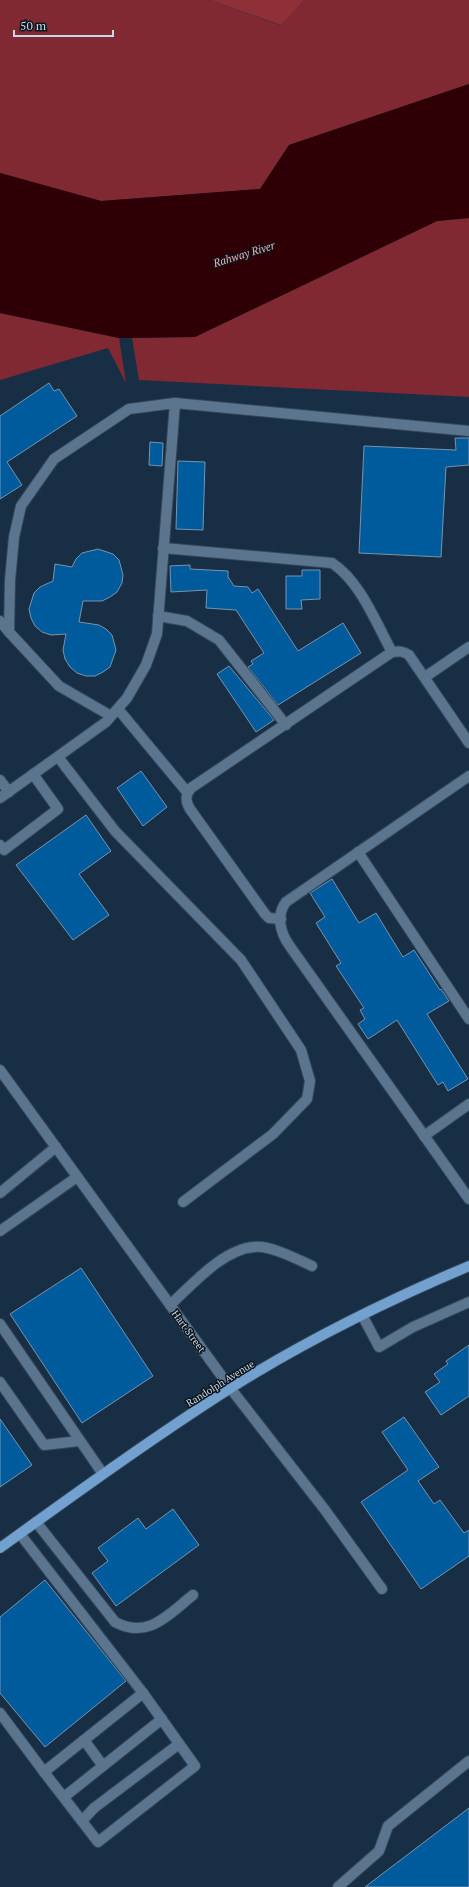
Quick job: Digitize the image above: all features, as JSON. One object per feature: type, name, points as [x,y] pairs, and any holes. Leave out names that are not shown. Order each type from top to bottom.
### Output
[{"type":"main road","name":"Randolph Avenue","points":[[0,1548],[103,1474],[231,1389],[362,1315],[469,1266]]},
{"type":"street","points":[[0,798],[106,722],[127,698],[146,665],[157,634],[175,402]]},
{"type":"street","points":[[9,632],[10,580],[14,537],[22,506],[54,459],[129,409],[175,402],[469,431]]},
{"type":"street","points":[[163,548],[332,563],[344,570],[354,583],[392,652]]},
{"type":"street","points":[[158,616],[187,621],[220,640],[286,725]]},
{"type":"street","points":[[0,621],[59,686],[114,713],[187,792],[186,804],[265,914],[270,918],[281,918]]},
{"type":"street","points":[[425,677],[469,647]]},
{"type":"street","points":[[187,792],[392,652],[404,652],[410,655],[469,743]]},
{"type":"street","points":[[58,757],[115,831],[242,960],[301,1050],[310,1081],[307,1099],[273,1134],[183,1202]]},
{"type":"street","points":[[0,845],[4,850],[58,809],[33,774]]},
{"type":"street","points":[[469,776],[286,902],[282,907],[281,918],[281,931],[289,945],[469,1199]]},
{"type":"street","points":[[0,780],[9,792]]},
{"type":"street","points":[[358,852],[469,1019]]},
{"type":"street","name":"Hart Street","points":[[0,1070],[231,1389],[325,1510],[382,1590]]},
{"type":"street","points":[[424,1136],[469,1104]]},
{"type":"street","points":[[0,1193],[56,1147]]},
{"type":"street","points":[[0,1231],[77,1177]]},
{"type":"street","points":[[170,1305],[225,1257],[243,1249],[255,1246],[278,1252],[312,1266]]},
{"type":"street","points":[[362,1315],[380,1347],[413,1327],[469,1302]]},
{"type":"street","points":[[0,1324],[103,1474]]},
{"type":"street","points":[[0,1382],[44,1445],[79,1441]]},
{"type":"street","points":[[36,1522],[115,1622],[123,1626],[138,1629],[153,1626],[194,1595]]},
{"type":"street","points":[[0,1713],[98,1842],[195,1766],[143,1693],[20,1534]]},
{"type":"street","points":[[44,1772],[143,1693]]},
{"type":"street","points":[[64,1797],[162,1719]]},
{"type":"street","points":[[84,1740],[103,1766]]},
{"type":"street","points":[[82,1821],[94,1808],[179,1744]]},
{"type":"street","points":[[338,1887],[379,1851],[388,1826],[469,1761]]},
{"type":"shaded area","points":[[0,0],[210,0],[280,25],[304,0],[469,0],[469,84],[289,145],[260,189],[101,201],[0,173]]},
{"type":"shaded area","points":[[210,0],[304,0],[281,25]]},
{"type":"shaded area","points":[[469,218],[469,397],[139,380],[132,338],[195,337],[437,221]]},
{"type":"shaded area","points":[[0,313],[119,338],[126,383],[108,348],[0,380]]},
{"type":"water","name":"Rahway River","points":[[469,84],[469,218],[437,221],[195,337],[119,338],[0,313],[0,173],[101,201],[260,189],[289,145]]},
{"type":"building","points":[[49,383],[54,391],[59,389],[77,416],[7,462],[22,485],[0,499],[0,416]]},
{"type":"building","points":[[455,438],[469,438],[469,465],[446,467],[441,557],[359,553],[364,446],[456,450]]},
{"type":"building","points":[[150,442],[163,443],[162,466],[149,465]]},
{"type":"building","points":[[178,461],[205,462],[203,530],[176,529]]},
{"type":"building","points":[[98,549],[113,554],[119,560],[123,575],[122,583],[117,592],[102,601],[83,601],[79,622],[99,625],[106,629],[112,635],[116,650],[110,667],[95,676],[86,676],[77,673],[70,667],[65,659],[63,650],[66,634],[51,635],[42,632],[35,626],[29,609],[34,593],[40,587],[53,581],[55,564],[72,567],[76,559],[82,553]]},
{"type":"building","points":[[190,565],[190,569],[228,571],[228,577],[234,586],[248,587],[252,593],[258,589],[298,651],[343,623],[361,653],[278,705],[248,667],[253,664],[251,661],[264,653],[236,610],[206,608],[207,590],[171,592],[170,566]]},
{"type":"building","points":[[302,570],[320,570],[320,599],[301,600],[302,609],[286,609],[286,576],[302,576]]},
{"type":"building","points":[[229,666],[274,720],[256,732],[217,674]]},
{"type":"building","points":[[141,771],[167,807],[143,826],[117,788]]},
{"type":"building","points":[[86,815],[111,851],[79,874],[109,915],[73,940],[16,865]]},
{"type":"building","points":[[332,879],[359,923],[376,913],[403,957],[414,950],[440,990],[441,989],[449,1001],[427,1014],[468,1079],[448,1091],[443,1082],[438,1085],[397,1020],[368,1039],[358,1024],[365,1019],[360,1010],[364,1008],[336,966],[341,963],[316,923],[325,917],[310,893]]},
{"type":"building","points":[[81,1268],[153,1376],[82,1423],[10,1314]]},
{"type":"building","points":[[469,1345],[469,1396],[441,1415],[425,1392],[440,1382],[434,1374],[448,1364],[446,1361]]},
{"type":"building","points":[[404,1417],[439,1467],[418,1481],[434,1504],[440,1500],[464,1533],[469,1530],[469,1556],[421,1589],[361,1502],[408,1470],[382,1432]]},
{"type":"building","points":[[0,1419],[32,1465],[0,1487]]},
{"type":"building","points":[[173,1509],[199,1545],[116,1606],[92,1573],[108,1561],[98,1548],[138,1518],[146,1529]]},
{"type":"building","points":[[45,1580],[126,1681],[45,1747],[0,1693],[0,1617]]},
{"type":"building","points":[[469,1808],[469,1887],[365,1887]]}]
